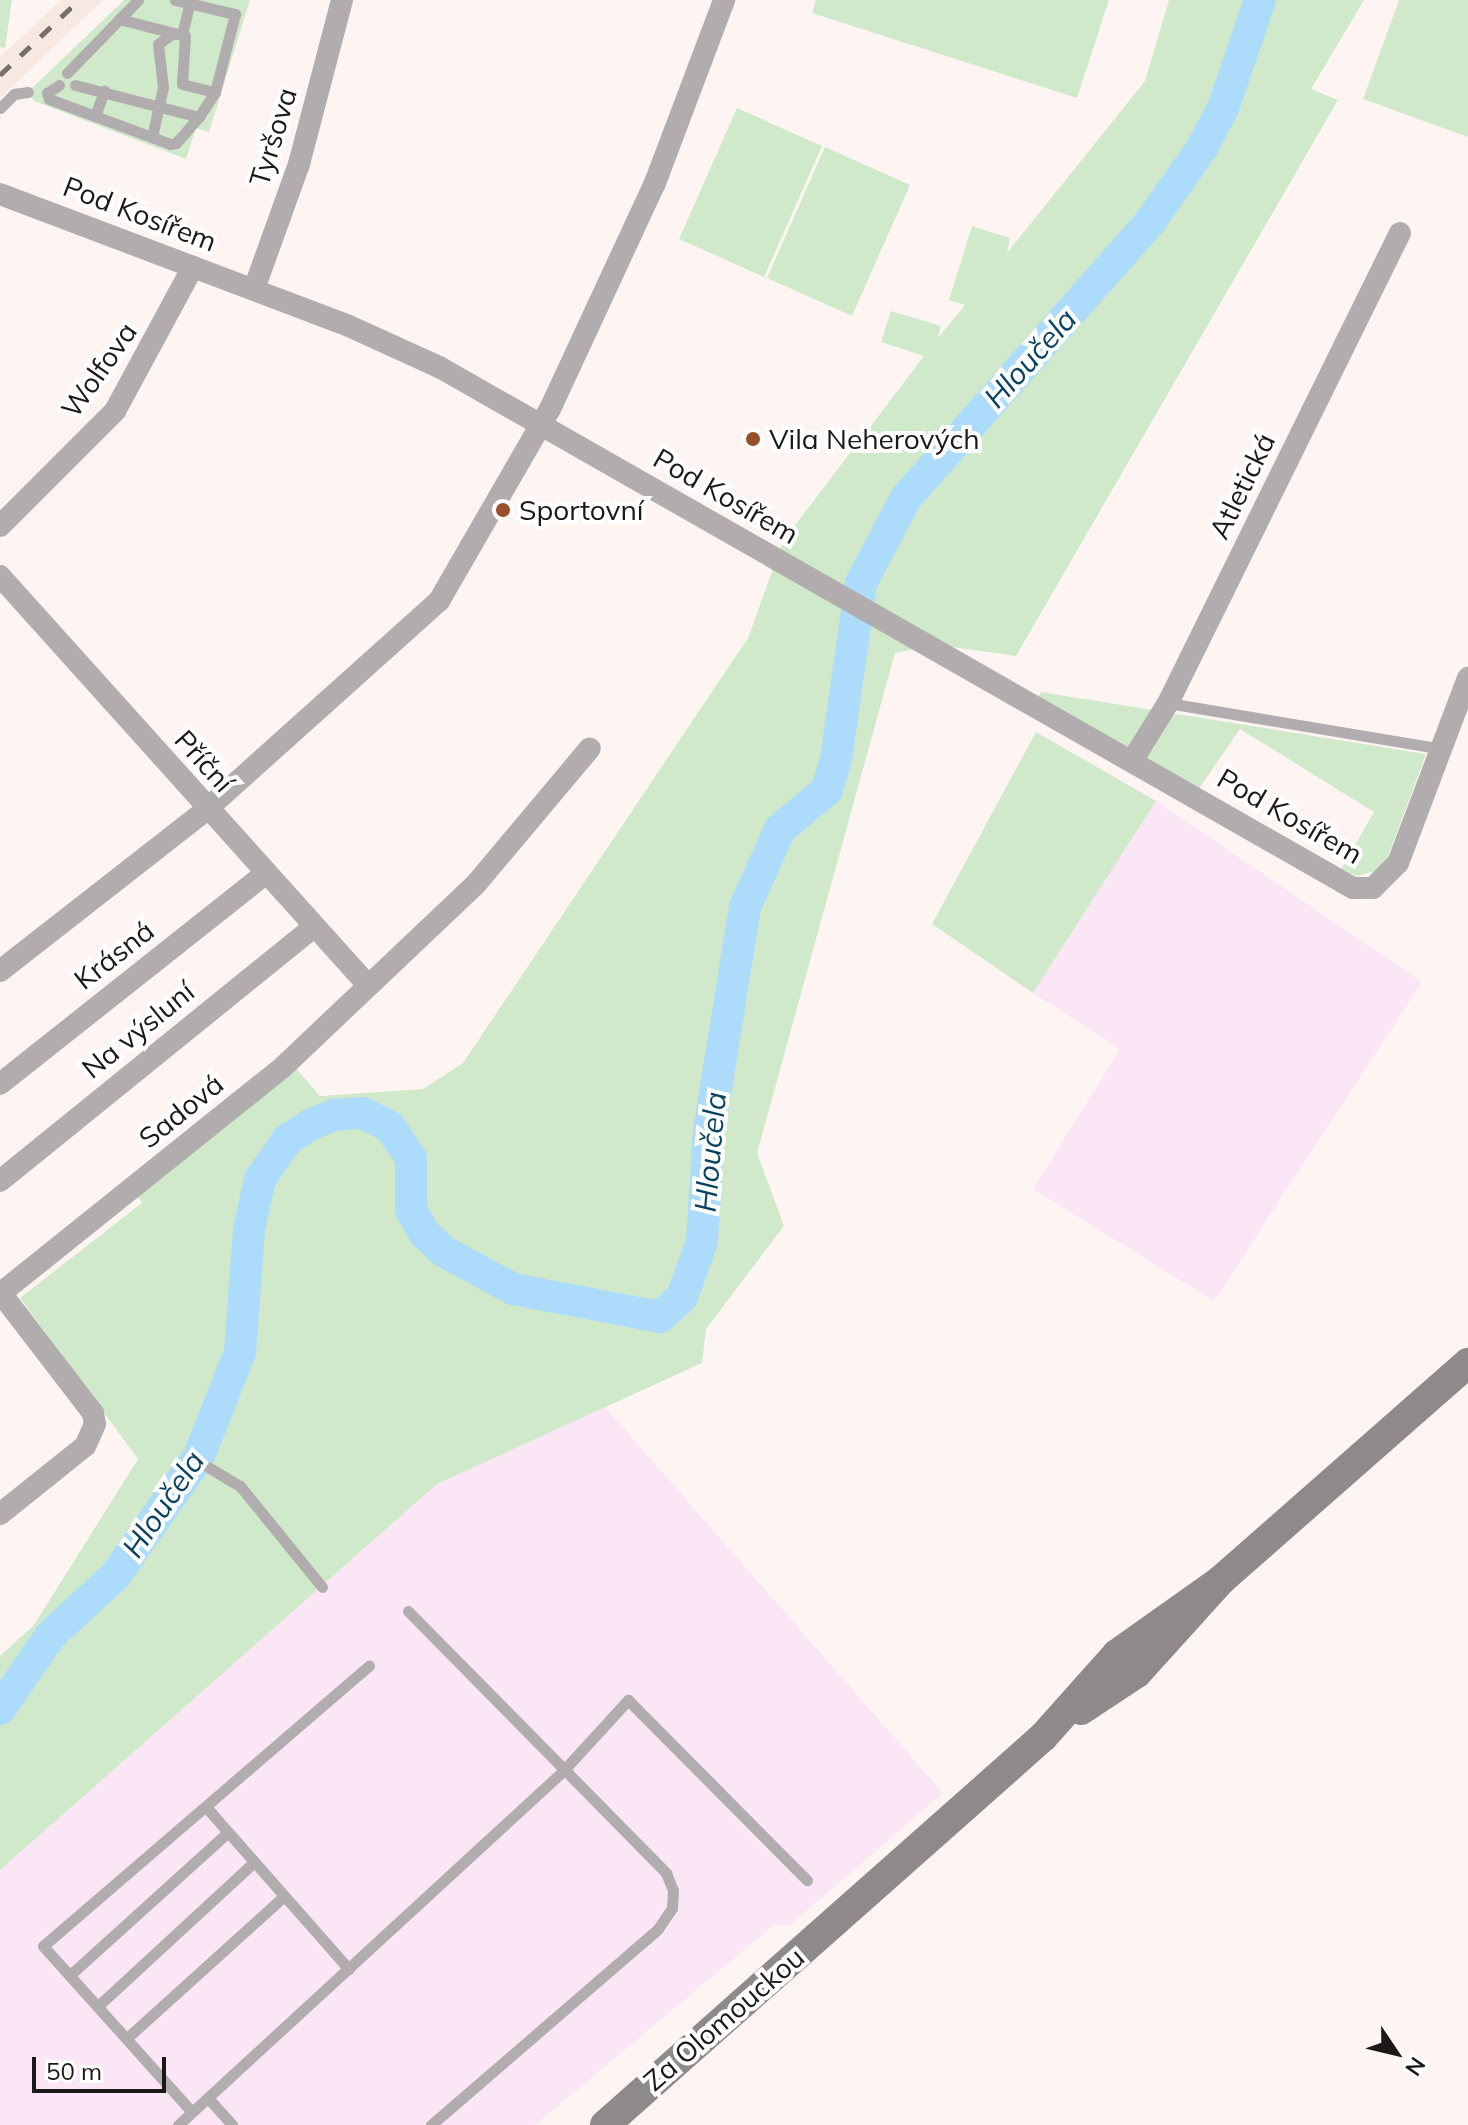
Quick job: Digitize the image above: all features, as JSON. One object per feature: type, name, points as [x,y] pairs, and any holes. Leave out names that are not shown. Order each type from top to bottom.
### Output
[{"type":"main road","name":"Za Olomouckou","points":[[605,2125],[1043,1737],[1130,1642],[1221,1580],[1468,1363]]},
{"type":"street","name":"Tyršova","points":[[254,289],[299,164],[342,0]]},
{"type":"street","points":[[0,971],[207,809],[427,617],[542,424],[655,183],[724,0]]},
{"type":"street","name":"Pod Kosířem","points":[[0,194],[254,289],[402,349],[542,424],[1353,888],[1373,888],[1393,870],[1442,749]]},
{"type":"street","name":"Atletická","points":[[1132,761],[1168,703],[1400,233]]},
{"type":"street","name":"Wolfova","points":[[0,526],[115,411],[193,267]]},
{"type":"street","name":"Příční","points":[[0,576],[366,983]]},
{"type":"street","points":[[1442,749],[1468,678]]},
{"type":"street","name":"Sadová","points":[[0,1514],[85,1446],[95,1424],[93,1413],[0,1293],[283,1067],[366,983],[476,884],[590,748]]},
{"type":"street","name":"Krásná","points":[[0,1084],[266,873]]},
{"type":"street","name":"Na výsluní","points":[[0,1181],[314,927]]},
{"type":"lane","points":[[138,0],[59,85],[48,90],[49,99],[176,143],[199,117],[215,92],[236,17],[228,10],[175,0]]},
{"type":"lane","points":[[158,44],[179,33],[190,3]]},
{"type":"lane","points":[[119,19],[179,33],[187,42],[181,83],[215,92]]},
{"type":"lane","points":[[149,26],[158,44],[163,87],[152,137]]},
{"type":"lane","points":[[67,73],[75,85],[199,117]]},
{"type":"lane","points":[[59,85],[68,90],[75,85]]},
{"type":"lane","points":[[95,116],[104,91]]},
{"type":"lane","points":[[0,108],[14,94],[28,92]]},
{"type":"lane","points":[[1168,703],[1442,749]]},
{"type":"lane","points":[[208,1467],[240,1486],[322,1587]]},
{"type":"lane","points":[[408,1611],[562,1772],[666,1873],[672,1908],[658,1929],[431,2125]]},
{"type":"lane","points":[[192,2112],[43,1946],[369,1666]]},
{"type":"lane","points":[[178,2125],[562,1772],[628,1700],[807,1880]]},
{"type":"lane","points":[[206,1807],[349,1969]]},
{"type":"lane","points":[[70,1975],[228,1832]]},
{"type":"lane","points":[[98,2006],[254,1862]]},
{"type":"lane","points":[[127,2038],[284,1896]]},
{"type":"lane","points":[[208,2098],[232,2125]]},
{"type":"shaded area","points":[[61,0],[103,0],[0,98],[0,57]]},
{"type":"shaded area","points":[[1156,801],[1422,982],[1214,1301],[1033,1189],[1120,1049],[1033,993]]},
{"type":"shaded area","points":[[605,1407],[943,1793],[789,1926],[774,1925],[535,2125],[0,2125],[0,1870],[437,1484]]},
{"type":"green space","points":[[0,0],[12,0],[5,48],[0,47]]},
{"type":"green space","points":[[124,0],[250,0],[209,132],[196,128],[186,159],[34,101],[28,92]]},
{"type":"green space","points":[[816,0],[1109,0],[1077,98],[812,13]]},
{"type":"green space","points":[[1169,0],[1364,0],[1311,89],[1338,100],[1016,656],[939,645],[895,653],[757,1153],[784,1226],[706,1329],[702,1363],[437,1484],[0,1870],[0,1656],[34,1625],[138,1459],[20,1298],[142,1203],[135,1193],[294,1066],[320,1096],[423,1089],[463,1063],[748,638],[783,541],[924,356],[881,342],[891,311],[941,326],[938,338],[965,305],[949,300],[972,226],[1010,238],[1007,253],[1145,81]]},
{"type":"green space","points":[[1399,0],[1468,0],[1468,137],[1363,99]]},
{"type":"green space","points":[[737,108],[822,146],[764,277],[679,239]]},
{"type":"green space","points":[[825,147],[910,185],[852,316],[767,278]]},
{"type":"green space","points":[[1041,692],[1426,754],[1387,859],[1376,871],[1357,876],[1341,869],[1374,812],[1240,729],[1198,790],[1037,698]]},
{"type":"green space","points":[[1036,732],[1156,801],[1033,993],[932,924]]},
{"type":"waterway","name":"Hloučela","points":[[0,1709],[51,1635],[115,1576],[199,1456],[240,1352],[249,1229],[260,1179],[288,1139],[310,1125],[333,1115],[363,1113],[390,1127],[411,1158],[411,1210],[425,1234],[443,1251],[513,1289],[660,1317],[682,1297],[702,1241],[709,1130],[745,907],[780,829],[827,790],[836,759],[861,583],[906,498],[1150,222],[1202,148],[1223,108],[1260,0]]},
{"type":"railway","points":[[0,75],[79,0]]},
{"type":"place","name":"Vila Neherových","points":[[753,439]]},
{"type":"place","name":"Sportovní","points":[[503,510]]}]
